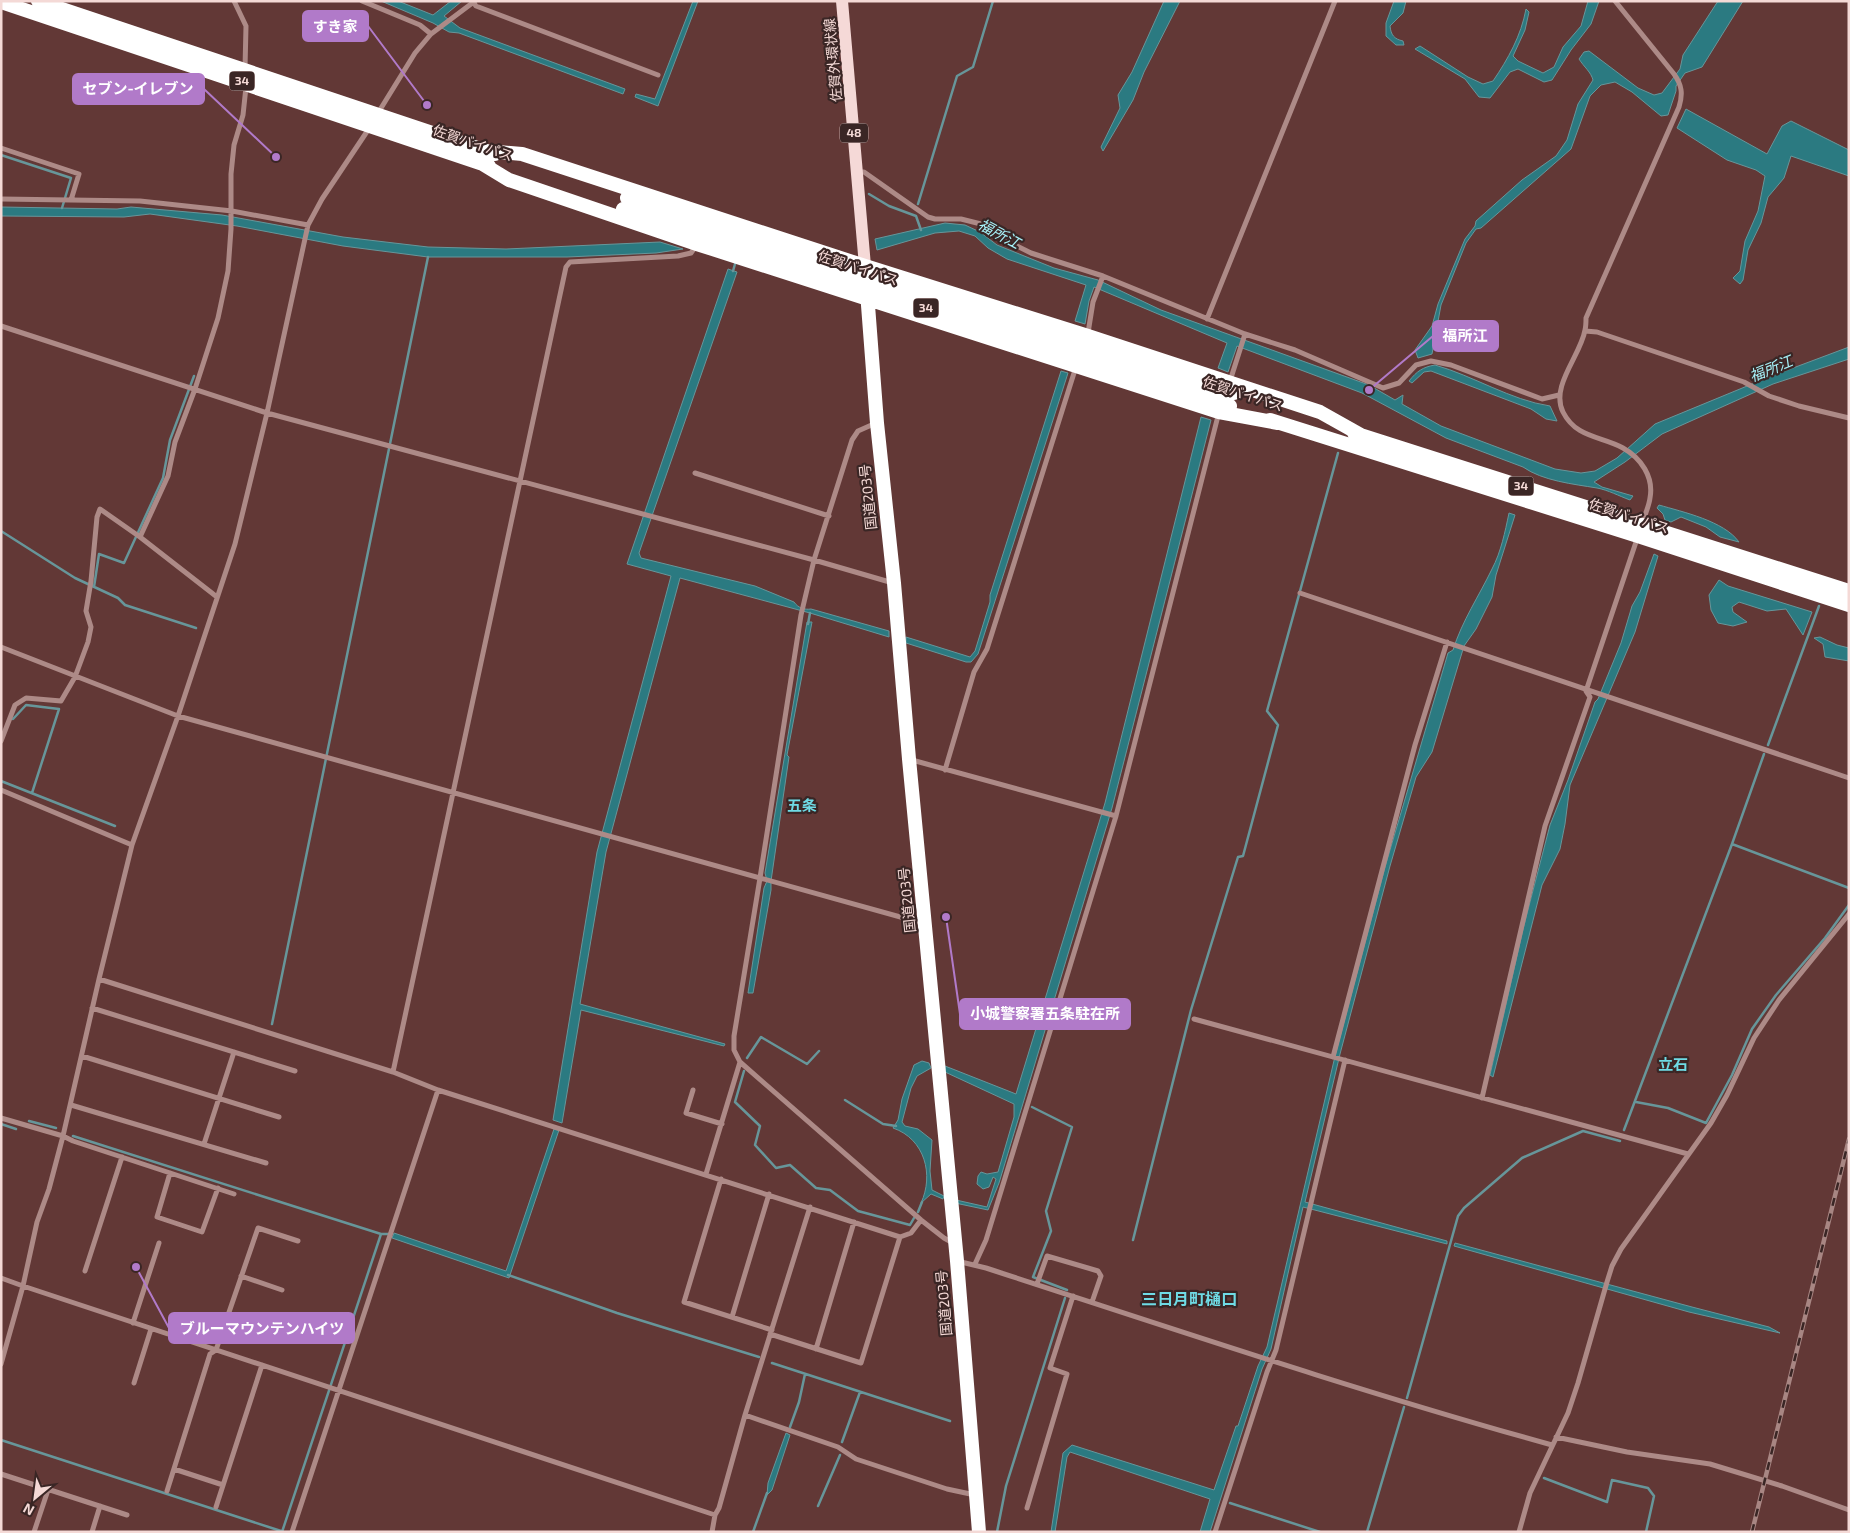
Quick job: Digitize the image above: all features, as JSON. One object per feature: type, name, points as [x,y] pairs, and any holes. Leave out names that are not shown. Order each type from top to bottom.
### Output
[{"type":"highway","name":"佐賀バイパス","points":[[38,1],[245,76],[625,204],[1228,398],[1361,435],[1640,530],[1806,584],[1849,592]]},
{"type":"highway","name":"佐賀バイパス","points":[[1,2],[245,76]]},
{"type":"highway","name":"34","points":[[484,157],[522,154],[865,266]]},
{"type":"highway","name":"34","points":[[484,157],[509,180],[697,244],[868,299]]},
{"type":"highway","name":"国道203号","points":[[865,266],[877,423],[894,583],[957,1261],[979,1532]]},
{"type":"highway","points":[[865,266],[1088,336],[1228,398]]},
{"type":"highway","points":[[868,299],[1078,366],[1228,398]]},
{"type":"highway","name":"佐賀バイパス","points":[[1228,398],[1278,423],[1640,530]]},
{"type":"highway","name":"佐賀バイパス","points":[[1806,584],[1849,605]]},
{"type":"main road","name":"佐賀外環状線","points":[[842,1],[865,266]]},
{"type":"street","points":[[140,537],[168,476],[175,442],[195,389],[218,318],[228,271],[232,211],[231,174],[234,145],[243,116],[246,92],[246,26],[234,1]]},
{"type":"street","points":[[362,1],[420,26],[431,34]]},
{"type":"street","points":[[1207,319],[1335,1]]},
{"type":"street","points":[[1482,1098],[1545,826],[1590,697],[1586,690],[1650,497],[1650,476],[1638,458],[1623,448],[1591,437],[1576,428],[1562,412],[1559,395],[1564,379],[1586,331],[1586,318],[1682,97],[1680,82],[1615,1]]},
{"type":"street","points":[[2,1362],[23,1286],[37,1222],[49,1189],[63,1136],[132,845],[178,716],[238,535],[268,413],[308,225],[322,199],[374,120],[415,52],[438,28],[474,2],[476,6],[658,74]]},
{"type":"street","points":[[1,148],[79,174],[71,200]]},
{"type":"street","points":[[858,172],[864,172],[928,217],[970,220],[981,224],[1004,240],[1031,253],[1104,276],[1245,334],[1295,350],[1383,388],[1399,383],[1416,365],[1431,361],[1451,365],[1542,399],[1559,395]]},
{"type":"street","points":[[1,199],[140,201],[232,211],[308,225]]},
{"type":"street","points":[[393,1072],[566,267],[570,262],[678,256],[691,253],[697,244]]},
{"type":"street","points":[[1088,336],[1093,302],[1104,276]]},
{"type":"street","points":[[1,326],[268,413],[894,583]]},
{"type":"street","points":[[1586,331],[1597,332],[1744,382],[1769,396],[1799,406],[1849,418]]},
{"type":"street","points":[[975,1264],[986,1240],[1116,816],[1245,334]]},
{"type":"street","points":[[945,770],[974,672],[988,649],[1074,373],[1078,366]]},
{"type":"street","points":[[877,423],[858,432],[852,440],[814,560],[803,605],[734,1036],[734,1050],[740,1062],[921,1220],[944,1238],[954,1243]]},
{"type":"street","points":[[695,473],[829,516]]},
{"type":"street","points":[[1,741],[15,705],[26,698],[61,701],[75,677],[88,642],[91,627],[86,611],[97,517],[100,509],[135,533],[217,597]]},
{"type":"street","points":[[1300,593],[1849,778]]},
{"type":"street","points":[[1333,1057],[1414,745],[1450,643]]},
{"type":"street","points":[[1,647],[178,716],[925,923]]},
{"type":"street","points":[[909,759],[1116,816]]},
{"type":"street","points":[[1,790],[132,845]]},
{"type":"street","points":[[1519,1532],[1530,1493],[1568,1413],[1604,1290],[1612,1266],[1621,1249],[1711,1123],[1754,1038],[1779,1000],[1849,914]]},
{"type":"street","points":[[99,979],[393,1072],[438,1090],[900,1237],[910,1233],[921,1220]]},
{"type":"street","points":[[92,1008],[294,1071]]},
{"type":"street","points":[[1194,1019],[1688,1154]]},
{"type":"street","points":[[204,1144],[234,1052]]},
{"type":"street","points":[[82,1056],[279,1117]]},
{"type":"street","points":[[1215,1532],[1272,1361],[1345,1060]]},
{"type":"street","points":[[706,1174],[740,1062]]},
{"type":"street","points":[[292,1532],[438,1090]]},
{"type":"street","points":[[693,1090],[686,1113],[722,1124]]},
{"type":"street","points":[[70,1104],[266,1163]]},
{"type":"street","points":[[1,1118],[63,1136],[73,1141],[234,1194]]},
{"type":"street","points":[[85,1271],[122,1157]]},
{"type":"street","points":[[170,1173],[157,1217],[202,1232],[218,1188]]},
{"type":"street","points":[[721,1179],[684,1302],[861,1363],[900,1237]]},
{"type":"street","points":[[732,1317],[769,1194]]},
{"type":"street","points":[[712,1532],[715,1515],[719,1508],[745,1415],[810,1207]]},
{"type":"street","points":[[816,1348],[854,1222]]},
{"type":"street","points":[[167,1491],[210,1354],[216,1350],[258,1228],[298,1241]]},
{"type":"street","points":[[133,1323],[159,1244]]},
{"type":"street","points":[[1036,1284],[1047,1256],[1098,1271],[1101,1276],[1092,1302]]},
{"type":"street","points":[[957,1261],[975,1264],[1414,1406],[1552,1445]]},
{"type":"street","points":[[241,1276],[282,1290]]},
{"type":"street","points":[[1,1278],[715,1515]]},
{"type":"street","points":[[1027,1508],[1066,1374],[1050,1368],[1073,1296]]},
{"type":"street","points":[[225,1324],[265,1337]]},
{"type":"street","points":[[134,1383],[151,1329]]},
{"type":"street","points":[[216,1507],[262,1365]]},
{"type":"street","points":[[745,1415],[838,1448],[856,1459],[947,1489],[976,1495]]},
{"type":"street","points":[[1556,1437],[1626,1452],[1710,1464],[1782,1486],[1849,1510]]},
{"type":"street","points":[[174,1469],[223,1485]]},
{"type":"street","points":[[1,1474],[127,1515]]},
{"type":"street","points":[[34,1532],[48,1490]]},
{"type":"street","points":[[92,1532],[100,1506]]},
{"type":"water","points":[[381,1],[398,1],[433,15],[451,1],[462,1],[444,16],[460,28],[625,89],[623,94],[459,33],[449,32],[433,23]]},
{"type":"water","points":[[693,1],[698,1],[658,106],[635,97],[636,94],[655,99]]},
{"type":"water","points":[[1164,1],[1180,1],[1144,72],[1133,100],[1103,151],[1101,147],[1120,108],[1118,95],[1132,72]]},
{"type":"water","points":[[1394,1],[1406,1],[1403,13],[1390,26],[1391,32],[1397,39],[1403,41],[1404,45],[1396,45],[1386,36],[1386,23]]},
{"type":"water","points":[[1588,1],[1599,1],[1591,24],[1571,50],[1552,80],[1544,82],[1518,69],[1510,72],[1490,98],[1479,97],[1465,79],[1415,49],[1420,46],[1468,77],[1483,84],[1493,81],[1513,47],[1521,29],[1526,9],[1529,12],[1525,30],[1513,56],[1518,61],[1543,73],[1554,67],[1563,47],[1581,26]]},
{"type":"water","points":[[1718,1],[1743,1],[1702,67],[1685,73],[1676,86],[1668,115],[1661,116],[1632,92],[1615,82],[1601,85],[1590,96],[1571,149],[1481,228],[1476,229],[1466,243],[1441,305],[1432,354],[1418,358],[1415,350],[1432,326],[1438,304],[1465,239],[1475,226],[1476,221],[1522,180],[1556,156],[1567,140],[1578,104],[1593,80],[1579,59],[1584,52],[1589,51],[1638,88],[1654,95],[1662,93],[1680,69],[1683,55]]},
{"type":"water","points":[[1686,109],[1767,154],[1782,126],[1791,121],[1849,150],[1849,176],[1791,156],[1784,178],[1768,197],[1761,223],[1748,250],[1743,280],[1740,284],[1733,278],[1740,271],[1745,241],[1758,211],[1765,176],[1756,170],[1727,160],[1677,128]]},
{"type":"water","points":[[1,207],[117,209],[131,207],[222,215],[343,237],[428,247],[506,249],[660,242],[683,249],[656,253],[567,257],[428,257],[343,246],[237,226],[150,214],[124,217],[1,216]]},
{"type":"water","points":[[945,223],[965,225],[980,232],[997,245],[1054,268],[1098,280],[1161,310],[1369,385],[1395,400],[1403,395],[1402,404],[1441,426],[1555,469],[1581,473],[1595,471],[1617,458],[1655,424],[1769,377],[1849,347],[1849,359],[1773,384],[1662,434],[1625,462],[1594,482],[1602,487],[1633,496],[1630,500],[1601,489],[1540,476],[1523,467],[1446,438],[1362,393],[1237,346],[1228,372],[1218,368],[1227,343],[1094,287],[1089,301],[1085,324],[1075,321],[1086,285],[1007,259],[988,248],[975,236],[959,231],[935,233],[877,250],[875,239]]},
{"type":"water","points":[[728,269],[737,272],[639,553],[641,558],[755,586],[794,602],[802,608],[889,631],[889,637],[810,613],[680,578],[606,852],[580,1004],[725,1044],[724,1046],[581,1010],[562,1123],[553,1120],[597,852],[671,576],[627,564]]},
{"type":"water","points":[[1435,365],[1521,399],[1550,406],[1557,421],[1546,419],[1531,409],[1431,371],[1424,372],[1412,383],[1409,381],[1420,370]]},
{"type":"water","points":[[1061,371],[1068,373],[978,654],[971,662],[966,662],[906,643],[906,637],[970,657],[975,651],[990,602],[990,595]]},
{"type":"water","points":[[1201,417],[1211,420],[1112,808],[999,1183],[988,1210],[955,1203],[956,1200],[987,1207],[996,1179],[993,1177],[989,1187],[983,1189],[977,1184],[978,1176],[981,1172],[987,1174],[998,1172],[1014,1117],[1014,1104],[945,1072],[945,1066],[1016,1094],[1105,803]]},
{"type":"water","points":[[1659,505],[1691,514],[1724,528],[1739,542],[1720,537],[1706,527],[1681,517],[1671,522],[1665,520],[1663,514],[1657,508]]},
{"type":"water","points":[[1509,513],[1515,515],[1496,575],[1492,597],[1476,629],[1464,646],[1432,752],[1416,777],[1390,866],[1340,1054],[1305,1202],[1447,1241],[1447,1244],[1303,1207],[1271,1349],[1262,1369],[1210,1532],[1200,1532],[1210,1499],[1070,1452],[1067,1457],[1055,1532],[1051,1532],[1063,1453],[1072,1445],[1214,1490],[1258,1366],[1267,1347],[1336,1052],[1385,867],[1448,653],[1453,650],[1466,619],[1495,562]]},
{"type":"water","points":[[1654,554],[1658,556],[1635,632],[1570,785],[1560,849],[1542,885],[1493,1077],[1490,1075],[1523,929],[1550,825],[1595,702],[1598,699],[1621,643],[1632,606],[1640,592]]},
{"type":"water","points":[[1719,580],[1728,586],[1812,612],[1803,635],[1786,609],[1767,611],[1739,602],[1732,607],[1733,612],[1747,622],[1733,626],[1718,623],[1711,610],[1709,595]]},
{"type":"water","points":[[807,622],[812,622],[787,755],[789,757],[771,890],[753,993],[748,993],[764,888],[767,881],[765,873]]},
{"type":"water","points":[[1820,637],[1849,648],[1849,661],[1825,657],[1823,644],[1814,638]]},
{"type":"water","points":[[922,1061],[929,1063],[931,1068],[917,1076],[911,1088],[902,1122],[905,1126],[918,1129],[932,1140],[930,1171],[932,1190],[944,1196],[943,1199],[931,1194],[921,1203],[927,1181],[924,1159],[913,1140],[893,1128],[898,1120],[902,1099],[914,1065]]},
{"type":"water","points":[[554,1129],[559,1130],[509,1278],[392,1238],[394,1233],[506,1271]]},
{"type":"water","points":[[1455,1243],[1769,1327],[1780,1333],[1689,1312],[1454,1246]]},
{"type":"water","points":[[786,1433],[790,1435],[772,1490],[767,1495],[768,1483]]},
{"type":"waterway","points":[[918,204],[957,76],[973,67],[993,1]]},
{"type":"waterway","points":[[1,155],[71,178],[62,208]]},
{"type":"waterway","points":[[869,194],[889,206],[916,216],[921,230]]},
{"type":"waterway","points":[[272,1024],[428,257]]},
{"type":"waterway","points":[[733,271],[735,264]]},
{"type":"waterway","points":[[94,587],[99,554],[124,563],[163,478],[170,440],[194,376]]},
{"type":"waterway","points":[[1133,1240],[1191,1010],[1238,857],[1243,856],[1278,725],[1267,711],[1338,453]]},
{"type":"waterway","points":[[1,531],[75,578],[118,598],[125,605],[196,628]]},
{"type":"waterway","points":[[1768,745],[1819,606]]},
{"type":"waterway","points":[[808,624],[810,613]]},
{"type":"waterway","points":[[13,719],[26,705],[59,709],[32,793]]},
{"type":"waterway","points":[[1624,1130],[1764,754]]},
{"type":"waterway","points":[[1,781],[115,826]]},
{"type":"waterway","points":[[1732,844],[1849,888]]},
{"type":"waterway","points":[[1636,1102],[1668,1108],[1706,1123],[1732,1075],[1752,1029],[1776,995],[1825,938],[1849,905]]},
{"type":"waterway","points":[[747,1058],[761,1037],[807,1064],[819,1051]]},
{"type":"waterway","points":[[744,1071],[735,1102],[760,1126],[755,1145],[776,1168],[790,1165],[816,1188],[830,1190],[858,1211],[910,1225],[914,1218]]},
{"type":"waterway","points":[[845,1100],[883,1124],[896,1126]]},
{"type":"waterway","points":[[1032,1107],[1072,1127],[1046,1211],[1051,1231],[1033,1277],[1067,1290]]},
{"type":"waterway","points":[[29,1121],[56,1128]]},
{"type":"waterway","points":[[1,1124],[16,1129]]},
{"type":"waterway","points":[[1407,1398],[1458,1216],[1464,1208],[1522,1158],[1583,1131],[1620,1141]]},
{"type":"waterway","points":[[73,1136],[381,1234]]},
{"type":"waterway","points":[[918,1212],[922,1202]]},
{"type":"waterway","points":[[282,1532],[381,1234],[390,1234]]},
{"type":"waterway","points":[[508,1275],[617,1313],[759,1357]]},
{"type":"waterway","points":[[997,1532],[1006,1486],[1065,1298]]},
{"type":"waterway","points":[[772,1363],[950,1421]]},
{"type":"waterway","points":[[790,1427],[799,1402],[805,1374]]},
{"type":"waterway","points":[[842,1442],[860,1392]]},
{"type":"waterway","points":[[1367,1532],[1404,1407]]},
{"type":"waterway","points":[[1,1440],[281,1531]]},
{"type":"waterway","points":[[818,1506],[840,1455]]},
{"type":"waterway","points":[[1544,1478],[1607,1502],[1612,1480],[1648,1488],[1654,1496],[1646,1532]]},
{"type":"waterway","points":[[753,1532],[767,1493]]},
{"type":"waterway","points":[[1230,1503],[1320,1532]]},
{"type":"railway","points":[[1752,1532],[1849,1139]]},
{"type":"place","name":"すき家","points":[[427,105]]},
{"type":"place","name":"セブン-イレブン","points":[[276,157]]},
{"type":"place","name":"福所江","points":[[1369,390]]},
{"type":"place","name":"小城警察署五条駐在所","points":[[946,917]]},
{"type":"place","name":"ブルーマウンテンハイツ","points":[[136,1267]]},
{"type":"district","name":"五条","points":[[802,806]]},
{"type":"district","name":"立石","points":[[1673,1065]]},
{"type":"district","name":"三日月町樋口","points":[[1189,1299]]}]
